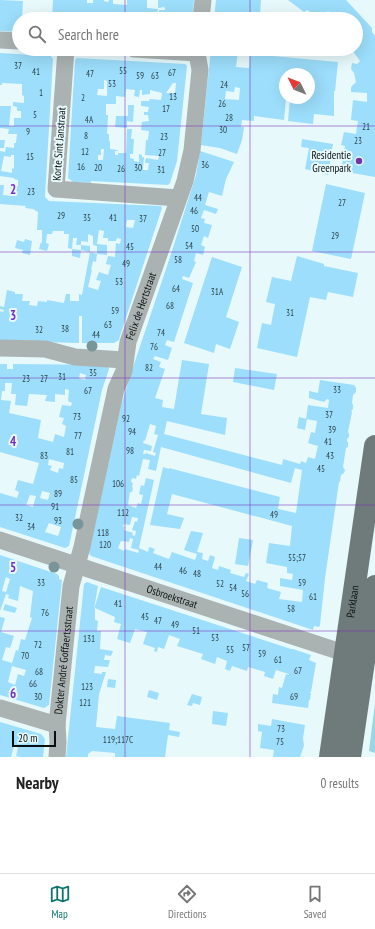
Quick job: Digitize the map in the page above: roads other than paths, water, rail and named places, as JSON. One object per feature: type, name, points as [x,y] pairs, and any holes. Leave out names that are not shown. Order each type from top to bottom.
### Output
[{"type":"main road","name":"Parklaan","points":[[330,757],[375,446]]},
{"type":"main road","name":"Parklaan","points":[[350,757],[375,586]]},
{"type":"street","points":[[202,12],[203,0]]},
{"type":"street","points":[[0,40],[12,41]]},
{"type":"street","name":"Korte Sint Janstraat","points":[[66,56],[56,189],[178,198]]},
{"type":"street","name":"Felix de Hertstraat","points":[[76,564],[82,548],[116,389],[124,371],[128,342],[185,181],[192,150],[200,70],[198,56]]},
{"type":"street","points":[[0,348],[45,349],[75,357],[125,360]]},
{"type":"street","name":"Osbroekstraat","points":[[0,540],[344,654]]},
{"type":"street","name":"Dokter André Goffaertsstraat","points":[[57,757],[57,725],[71,586],[76,564]]},
{"type":"street","points":[[0,708],[57,725]]},
{"type":"place","name":"Residentie Greenpark","points":[[359,161]]}]
